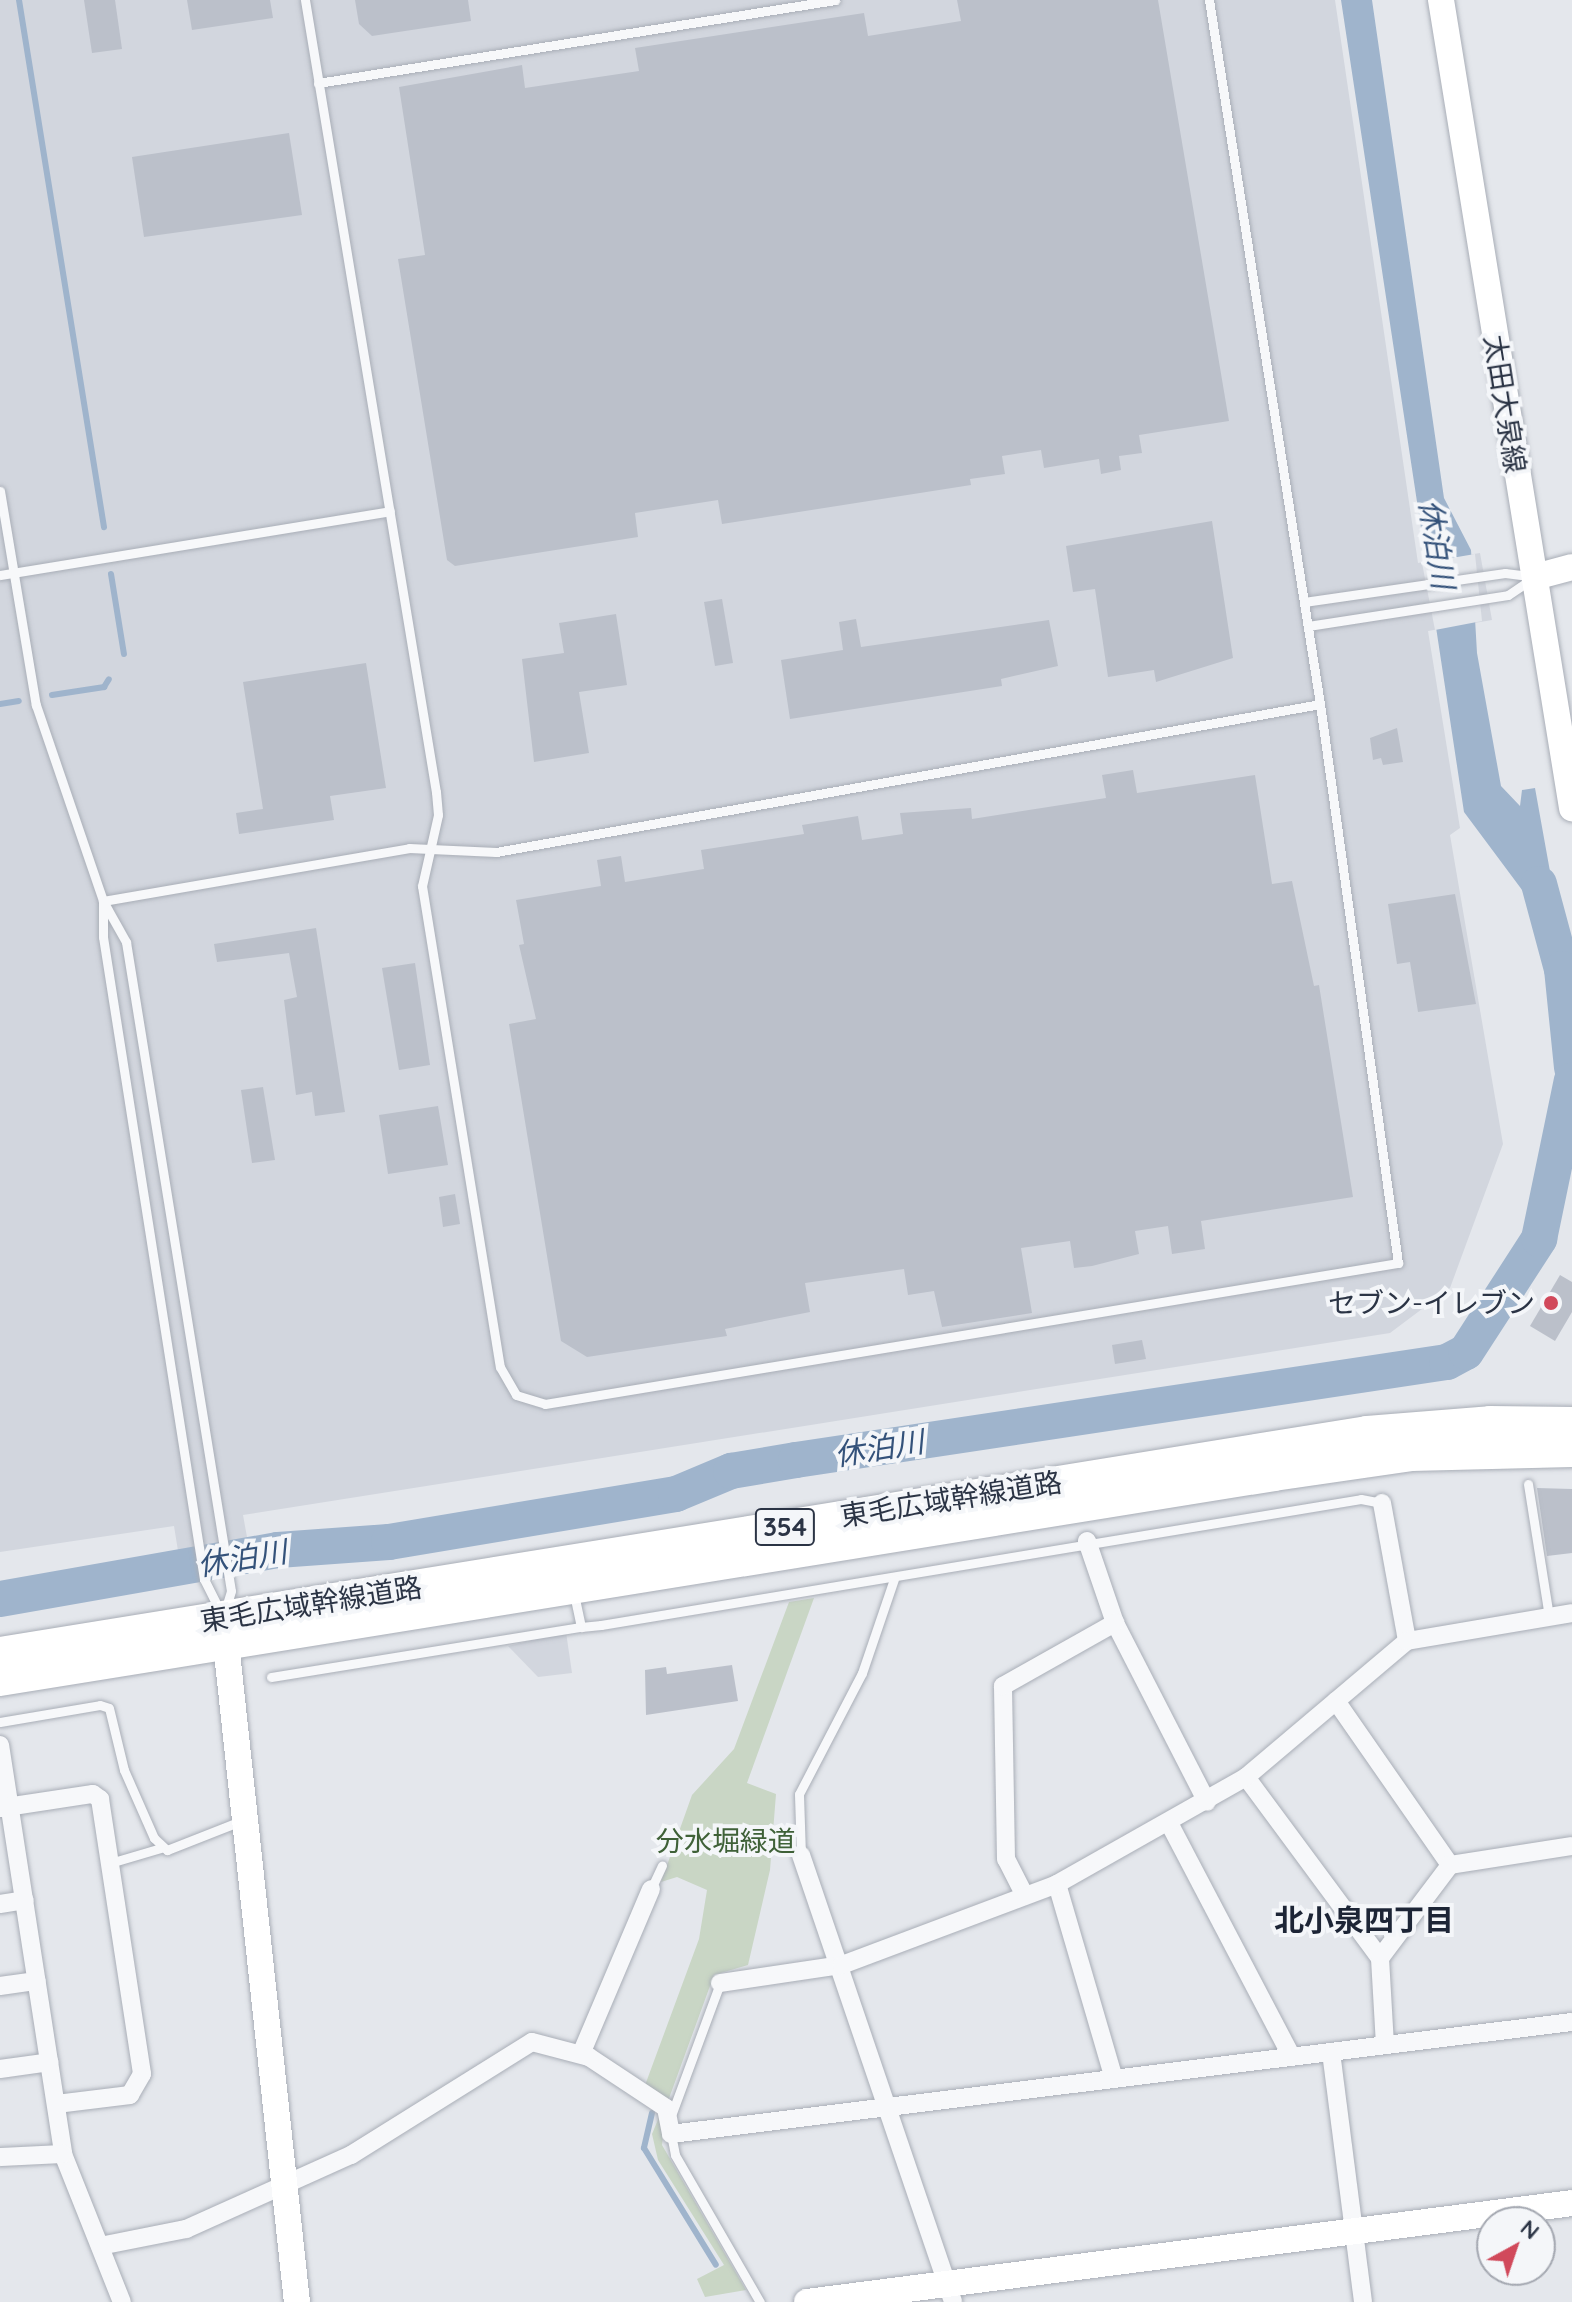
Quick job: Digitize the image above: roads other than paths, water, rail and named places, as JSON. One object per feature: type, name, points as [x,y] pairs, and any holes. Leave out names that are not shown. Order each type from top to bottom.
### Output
[{"type":"highway","name":"東毛広域幹線道路","points":[[0,1680],[225,1631],[1367,1432],[1490,1422],[1572,1423]]},
{"type":"highway","name":"東毛広域幹線道路","points":[[0,1653],[573,1591],[1380,1460],[1493,1450],[1572,1451]]},
{"type":"street","name":"太田大泉線","points":[[1441,0],[1535,577],[1568,758],[1572,808]]},
{"type":"street","points":[[1535,577],[1572,567]]},
{"type":"street","points":[[1382,1503],[1407,1641]]},
{"type":"street","points":[[1087,1541],[1115,1623],[1207,1802]]},
{"type":"street","points":[[720,1983],[842,1965],[1057,1884],[1207,1802],[1246,1777],[1407,1641],[1572,1613]]},
{"type":"street","points":[[1024,1894],[1005,1846],[1003,1686],[1115,1623]]},
{"type":"street","points":[[225,1631],[297,2302]]},
{"type":"street","points":[[1336,1701],[1450,1865]]},
{"type":"street","points":[[0,1745],[5,1807],[25,1900],[63,2154],[122,2302]]},
{"type":"street","points":[[1246,1777],[1380,1958],[1385,2045]]},
{"type":"street","points":[[5,1807],[93,1794],[100,1799],[139,2088],[130,2095],[57,2104]]},
{"type":"street","points":[[1169,1823],[1292,2057]]},
{"type":"street","points":[[1380,1958],[1450,1865],[1572,1846]]},
{"type":"street","points":[[801,1855],[892,2107],[950,2293]]},
{"type":"street","points":[[1057,1884],[1114,2079]]},
{"type":"street","points":[[581,2054],[651,1889]]},
{"type":"street","points":[[0,1904],[25,1900]]},
{"type":"street","points":[[0,1986],[37,1981]]},
{"type":"street","points":[[100,2246],[186,2229],[351,2155],[528,2043],[581,2054],[672,2113],[671,2134],[1572,2022]]},
{"type":"street","points":[[1331,2052],[1363,2302]]},
{"type":"street","points":[[0,2069],[50,2062]]},
{"type":"street","points":[[0,2157],[63,2154]]},
{"type":"street","points":[[807,2302],[950,2293],[1354,2232],[1572,2203]]},
{"type":"lane","points":[[305,0],[436,792],[432,850],[422,886],[500,1367],[516,1395],[545,1404],[572,1402],[1398,1263],[1320,704],[1209,0]]},
{"type":"lane","points":[[318,83],[835,0]]},
{"type":"lane","points":[[0,491],[36,705],[103,901],[126,942],[231,1591],[225,1631]]},
{"type":"lane","points":[[0,575],[390,511]]},
{"type":"lane","points":[[1304,602],[1484,577],[1535,577]]},
{"type":"lane","points":[[1308,626],[1508,595],[1535,577]]},
{"type":"lane","points":[[103,901],[409,848],[496,852],[1320,704]]},
{"type":"lane","points":[[103,901],[103,937],[204,1579],[225,1631]]},
{"type":"lane","points":[[1528,1484],[1549,1616]]},
{"type":"lane","points":[[271,1677],[894,1579],[1087,1541],[1361,1499],[1382,1503]]},
{"type":"lane","points":[[801,1855],[799,1794],[862,1673],[894,1579]]},
{"type":"lane","points":[[573,1591],[581,1627]]},
{"type":"lane","points":[[0,1722],[100,1705],[109,1708],[124,1770],[161,1848]]},
{"type":"lane","points":[[110,1863],[161,1848],[176,1850],[246,1819]]},
{"type":"lane","points":[[651,1889],[662,1865]]},
{"type":"lane","points":[[672,2113],[720,1983]]},
{"type":"lane","points":[[671,2134],[675,2155],[760,2302]]},
{"type":"water","points":[[1341,0],[1372,0],[1444,498],[1471,550],[1477,653],[1501,786],[1520,806],[1522,790],[1535,788],[1558,916],[1552,930],[1464,812]]},
{"type":"waterway","points":[[19,0],[104,527]]},
{"type":"waterway","points":[[111,574],[124,654]]},
{"type":"waterway","points":[[52,695],[104,687],[109,679]]},
{"type":"waterway","points":[[0,704],[19,701]]},
{"type":"waterway","name":"休泊川","points":[[1539,884],[1562,969],[1572,1067]]},
{"type":"waterway","name":"休泊川","points":[[0,1599],[278,1550],[389,1542],[676,1494],[731,1471],[796,1460],[1447,1362],[1466,1352],[1539,1239],[1572,1080]]},
{"type":"waterway","points":[[652,2113],[644,2148],[716,2265]]},
{"type":"place","name":"セブン-イレブン","points":[[1551,1303]]},
{"type":"district","name":"北小泉四丁目","points":[[1364,1920]]},
{"type":"park label","name":"分水堀緑道","points":[[726,1841]]}]
